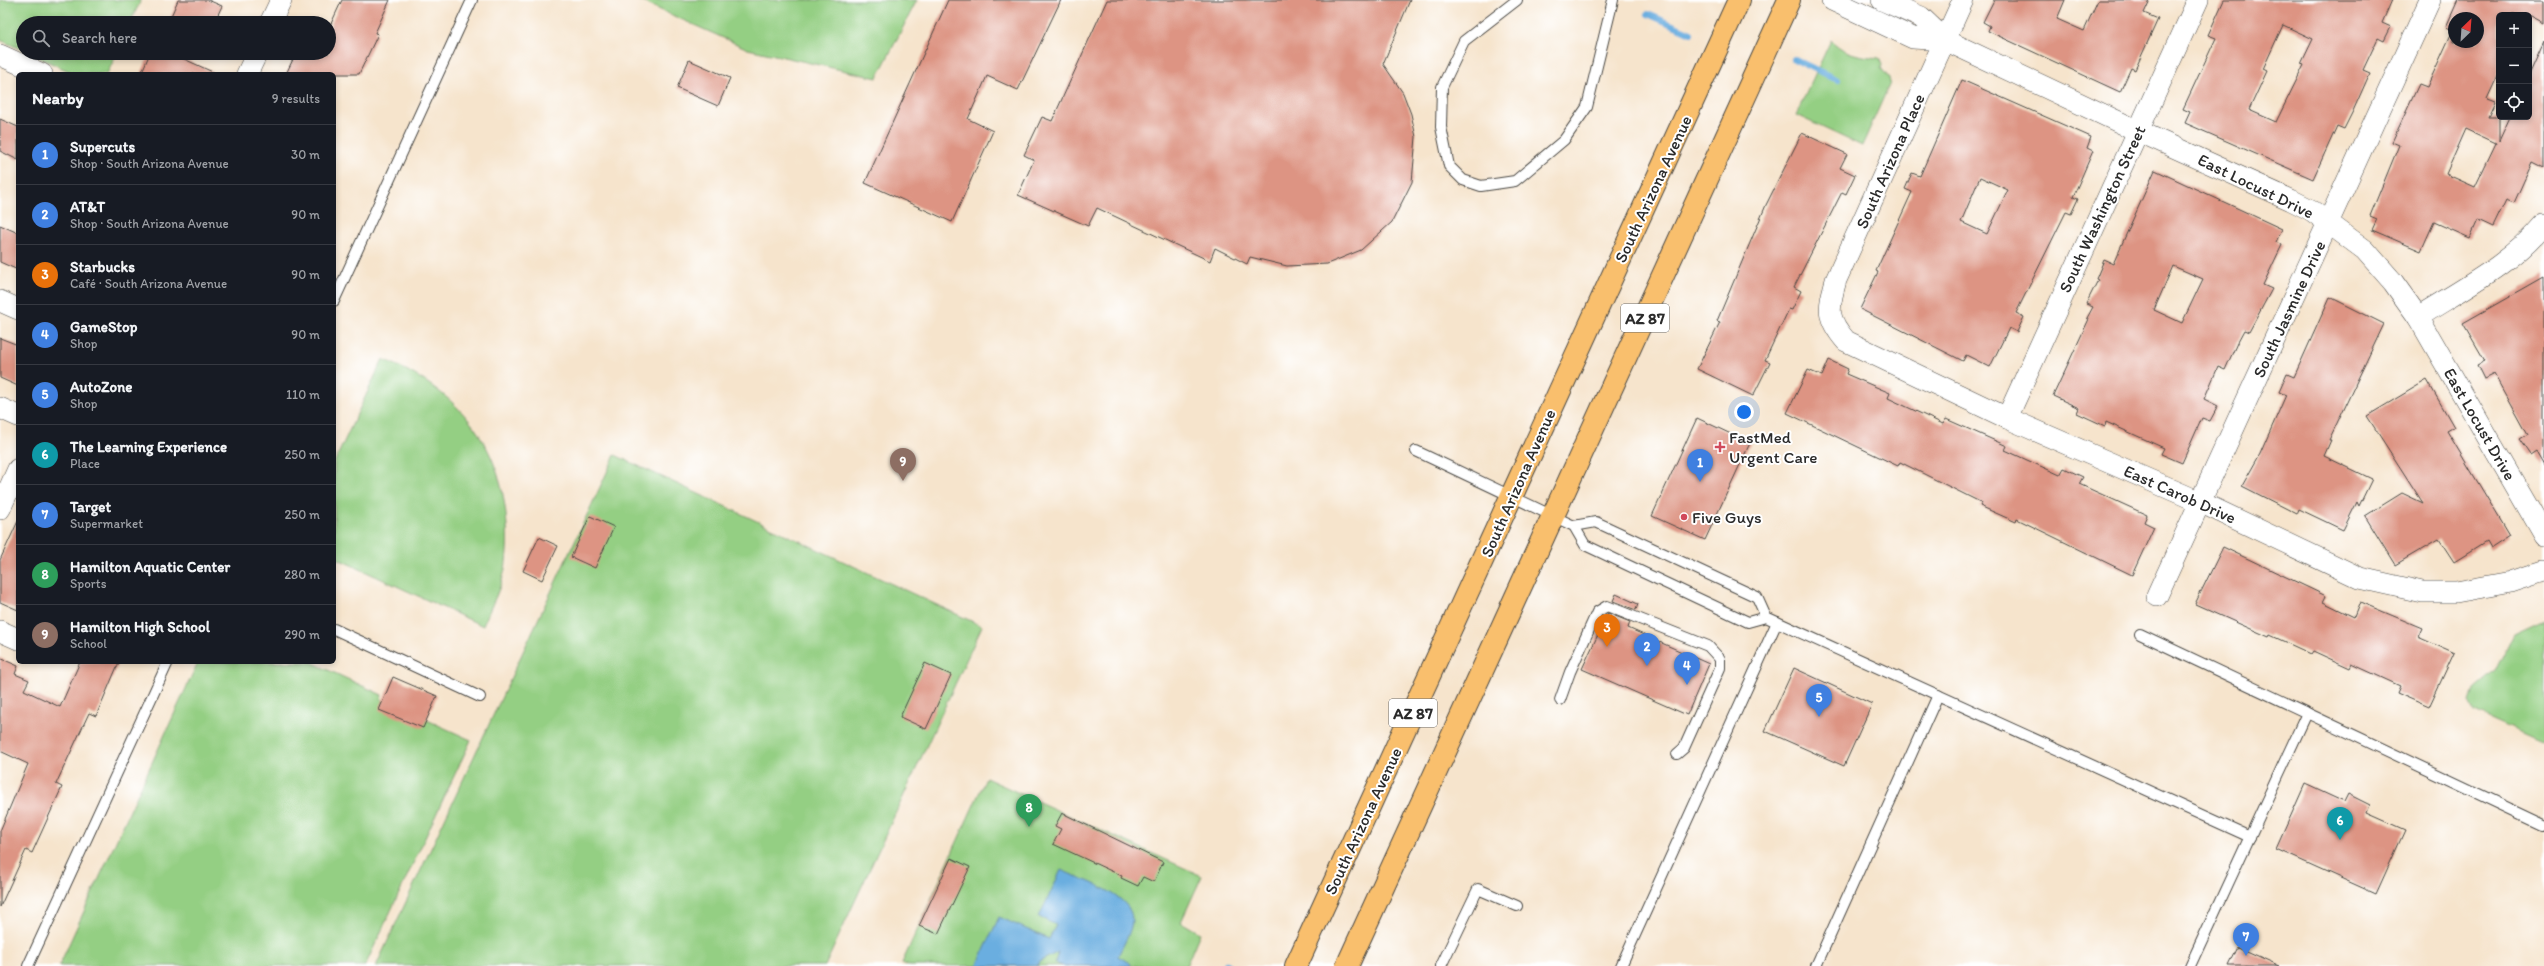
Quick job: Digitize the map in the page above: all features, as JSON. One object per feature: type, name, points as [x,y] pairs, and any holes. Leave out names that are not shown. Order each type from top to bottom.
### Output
[{"type":"main road","name":"South Arizona Avenue","points":[[1296,966],[1739,0]]},
{"type":"main road","name":"AZ 87","points":[[1346,966],[1554,516],[1789,0]]},
{"type":"street","points":[[273,16],[281,0]]},
{"type":"street","name":"East Locust Drive","points":[[1832,0],[1913,38],[1945,40]]},
{"type":"street","name":"East Locust Drive","points":[[1882,0],[1922,17],[1945,40],[2138,131],[2291,200],[2329,223],[2365,250],[2418,317],[2544,535]]},
{"type":"street","name":"South Arizona Place","points":[[1832,326],[1830,303],[1836,280],[1963,0]]},
{"type":"street","name":"South Washington Street","points":[[2007,418],[2198,0]]},
{"type":"street","name":"South Jasmine Drive","points":[[2157,596],[2430,0]]},
{"type":"street","points":[[0,54],[38,72]]},
{"type":"street","points":[[248,72],[254,60]]},
{"type":"street","points":[[2418,317],[2499,265],[2531,240],[2544,224]]},
{"type":"street","points":[[0,301],[16,308]]},
{"type":"street","name":"East Carob Drive","points":[[1832,326],[1846,341],[2007,418],[2200,502],[2360,578],[2394,587],[2422,592],[2456,592],[2511,582],[2544,571]]},
{"type":"street","points":[[0,408],[16,415]]},
{"type":"street","points":[[0,509],[16,474]]},
{"type":"street","points":[[0,631],[16,638]]},
{"type":"lane","points":[[336,297],[472,0]]},
{"type":"lane","points":[[1517,0],[1464,41],[1442,87],[1441,127],[1449,166],[1463,180],[1481,186],[1515,181],[1564,140],[1587,107],[1613,0]]},
{"type":"lane","points":[[1416,451],[1574,526],[1585,546],[1748,622],[1766,617],[2250,837]]},
{"type":"lane","points":[[1574,526],[1596,522],[1757,597],[1766,617]]},
{"type":"lane","points":[[1560,700],[1570,672],[1597,612],[1607,606],[1708,646],[1720,659],[1720,668],[1684,748],[1677,754]]},
{"type":"lane","points":[[1620,966],[1777,622]]},
{"type":"lane","points":[[336,631],[480,697]]},
{"type":"lane","points":[[2140,634],[2544,825]]},
{"type":"lane","points":[[28,966],[167,664]]},
{"type":"lane","points":[[1816,966],[1938,695]]},
{"type":"lane","points":[[2190,966],[2307,713]]},
{"type":"lane","points":[[1441,966],[1478,889],[1516,906]]},
{"type":"green space","points":[[0,0],[141,0],[133,16],[16,16],[16,47],[0,40]]},
{"type":"green space","points":[[638,0],[917,0],[877,78],[748,49]]},
{"type":"green space","points":[[1831,40],[1836,45],[1853,54],[1879,58],[1882,65],[1881,68],[1889,78],[1890,83],[1862,146],[1796,115]]},
{"type":"green space","points":[[44,60],[114,60],[108,72],[71,72]]},
{"type":"green space","points":[[383,359],[408,371],[431,385],[451,401],[468,419],[482,439],[493,462],[501,487],[506,515],[507,549],[505,569],[498,591],[483,626],[336,558],[336,459]]},
{"type":"green space","points":[[615,455],[982,626],[825,966],[376,966]]},
{"type":"green space","points":[[2544,619],[2544,743],[2475,712],[2470,701],[2474,689],[2495,671],[2514,633]]},
{"type":"green space","points":[[197,664],[315,664],[382,695],[381,699],[471,740],[365,966],[59,966]]},
{"type":"green space","points":[[986,778],[1202,876],[1181,922],[1200,933],[1186,966],[909,966],[902,963]]},
{"type":"water","points":[[1061,870],[1104,888],[1124,902],[1130,910],[1132,919],[1131,929],[1118,956],[1131,964],[1130,966],[1063,966],[1055,963],[1058,952],[1039,962],[1037,966],[977,966],[999,917],[1049,939],[1056,925],[1039,917]]},
{"type":"building","points":[[178,0],[208,0],[222,6],[217,16],[171,16]]},
{"type":"building","points":[[342,0],[390,0],[375,33],[378,34],[359,74],[336,74],[336,72],[287,72],[293,60],[336,60],[336,16],[335,16]]},
{"type":"building","points":[[948,0],[1061,0],[1018,90],[987,76],[968,119],[993,131],[952,222],[865,183]]},
{"type":"building","points":[[1107,0],[1410,0],[1383,64],[1403,93],[1411,114],[1416,137],[1412,182],[1392,222],[1361,250],[1327,264],[1287,266],[1250,257],[1247,264],[1215,248],[1210,261],[1097,208],[1088,226],[1018,195],[1034,160],[1024,155],[1042,117],[1052,121]]},
{"type":"building","points":[[1994,0],[2065,0],[2057,19],[2084,31],[2098,0],[2150,0],[2144,13],[2158,19],[2135,70],[2131,68],[2120,92],[1988,31],[1990,26],[1983,22]]},
{"type":"building","points":[[2224,0],[2392,0],[2382,23],[2391,27],[2384,41],[2378,38],[2363,70],[2370,73],[2353,111],[2344,129],[2337,126],[2313,179],[2185,123],[2190,112],[2183,109],[2216,38],[2208,35]],"holes":[[[2283,25],[2313,39],[2301,64],[2304,65],[2276,122],[2249,110],[2267,71],[2263,69]]]},
{"type":"building","points":[[2458,0],[2544,0],[2544,23],[2532,17],[2532,12],[2496,12],[2496,80],[2487,99],[2495,102],[2488,117],[2496,117],[2496,120],[2499,120],[2499,141],[2509,120],[2532,120],[2532,68],[2544,42],[2544,169],[2532,163],[2514,203],[2506,200],[2493,227],[2478,220],[2470,238],[2434,222],[2421,251],[2372,230],[2377,219],[2370,216],[2399,145],[2392,142],[2419,84],[2427,87],[2448,41],[2448,48],[2484,48],[2484,12],[2453,12]],"holes":[[[2466,129],[2496,143],[2475,187],[2446,174]]]},
{"type":"building","points":[[147,60],[186,60],[213,72],[142,72]]},
{"type":"building","points":[[689,60],[730,78],[718,106],[677,88]]},
{"type":"building","points":[[1962,80],[2091,137],[2087,148],[2093,151],[2073,197],[2078,199],[2071,214],[2066,212],[2016,313],[2024,317],[2017,332],[2009,328],[1990,367],[1966,355],[1963,361],[1860,309],[1878,272],[1876,271],[1912,192],[1905,189],[1912,173],[1920,176]],"holes":[[[1980,177],[2008,190],[1987,234],[1961,222]]]},
{"type":"building","points":[[0,119],[16,126],[16,159],[0,151]]},
{"type":"building","points":[[1802,133],[1847,154],[1840,168],[1855,175],[1846,194],[1842,192],[1794,287],[1801,291],[1792,310],[1789,309],[1765,360],[1770,362],[1753,396],[1697,369],[1720,322],[1717,321],[1766,205]]},
{"type":"building","points":[[2155,170],[2282,229],[2276,242],[2282,245],[2263,285],[2272,289],[2249,332],[2244,330],[2225,370],[2218,367],[2204,399],[2218,406],[2210,421],[2202,418],[2182,463],[2161,454],[2164,448],[2106,422],[2105,426],[2077,413],[2079,408],[2053,396],[2089,319],[2087,318],[2093,307],[2086,304],[2098,280],[2096,279],[2104,260],[2113,264]],"holes":[[[2173,266],[2203,279],[2182,323],[2154,310]]]},
{"type":"building","points":[[0,225],[16,232],[16,269],[0,262]]},
{"type":"building","points":[[2544,277],[2544,465],[2536,451],[2530,455],[2519,439],[2527,434],[2494,374],[2484,379],[2477,365],[2485,361],[2463,323]]},
{"type":"building","points":[[2330,297],[2384,324],[2329,440],[2331,440],[2324,456],[2372,479],[2359,506],[2357,502],[2343,530],[2299,509],[2297,514],[2242,486],[2260,454],[2286,395],[2279,392],[2287,374],[2294,377]]},
{"type":"building","points":[[0,338],[16,344],[16,385],[0,378]]},
{"type":"building","points":[[1829,360],[1848,369],[1846,374],[1890,393],[1888,398],[1943,424],[1946,419],[2007,446],[2005,450],[2060,475],[2064,468],[2083,477],[2079,484],[2147,515],[2144,522],[2154,527],[2132,575],[2017,519],[2016,522],[1980,506],[1982,503],[1900,462],[1898,466],[1787,413],[1808,370],[1822,376]]},
{"type":"building","points":[[2427,380],[2454,427],[2447,431],[2510,536],[2490,549],[2486,542],[2454,562],[2439,539],[2395,565],[2365,516],[2402,493],[2423,503],[2367,416]]},
{"type":"building","points":[[1697,418],[1750,443],[1705,540],[1652,516]]},
{"type":"building","points":[[590,516],[614,527],[595,568],[571,557]]},
{"type":"building","points":[[16,525],[16,609],[0,602],[0,560]]},
{"type":"building","points":[[539,537],[558,546],[542,580],[523,571]]},
{"type":"building","points":[[2223,547],[2326,596],[2323,602],[2354,617],[2360,602],[2422,628],[2418,637],[2454,653],[2429,707],[2397,693],[2400,686],[2352,664],[2350,668],[2313,651],[2311,654],[2270,635],[2269,637],[2195,604]]},
{"type":"building","points":[[1616,594],[1638,604],[1636,610],[1613,601]]},
{"type":"building","points":[[1608,613],[1630,622],[1628,628],[1709,664],[1687,715],[1582,669]]},
{"type":"building","points":[[0,658],[18,666],[15,674],[29,680],[24,690],[60,707],[79,664],[118,664],[96,716],[89,713],[56,784],[62,787],[32,853],[26,850],[0,907],[0,831],[28,764],[0,751]]},
{"type":"building","points":[[925,663],[951,675],[926,729],[900,717]]},
{"type":"building","points":[[1794,668],[1872,704],[1844,766],[1765,731]]},
{"type":"building","points":[[393,677],[437,696],[423,728],[379,710]]},
{"type":"building","points":[[2305,784],[2344,802],[2348,794],[2370,805],[2367,813],[2405,830],[2376,894],[2276,849]]},
{"type":"building","points":[[1062,813],[1163,862],[1154,882],[1143,877],[1138,886],[1121,878],[1122,876],[1053,844],[1061,829],[1055,826]]},
{"type":"building","points":[[951,858],[970,867],[938,934],[919,926]]},
{"type":"building","points":[[2238,947],[2280,966],[2229,966]]},
{"type":"waterway","points":[[1648,14],[1691,33]]},
{"type":"waterway","points":[[1794,59],[1838,80]]},
{"type":"place","name":"FastMed Urgent Care","points":[[1720,447]]},
{"type":"place","name":"Hamilton High School","points":[[903,481]]},
{"type":"place","name":"Supercuts","points":[[1700,482]]},
{"type":"place","name":"Five Guys","points":[[1684,517]]},
{"type":"place","name":"Starbucks","points":[[1607,647]]},
{"type":"place","name":"AT&T","points":[[1647,666]]},
{"type":"place","name":"GameStop","points":[[1687,685]]},
{"type":"place","name":"AutoZone","points":[[1819,717]]},
{"type":"place","name":"Hamilton Aquatic Center","points":[[1029,827]]},
{"type":"place","name":"The Learning Experience","points":[[2340,840]]},
{"type":"place","name":"Target","points":[[2246,956]]}]
